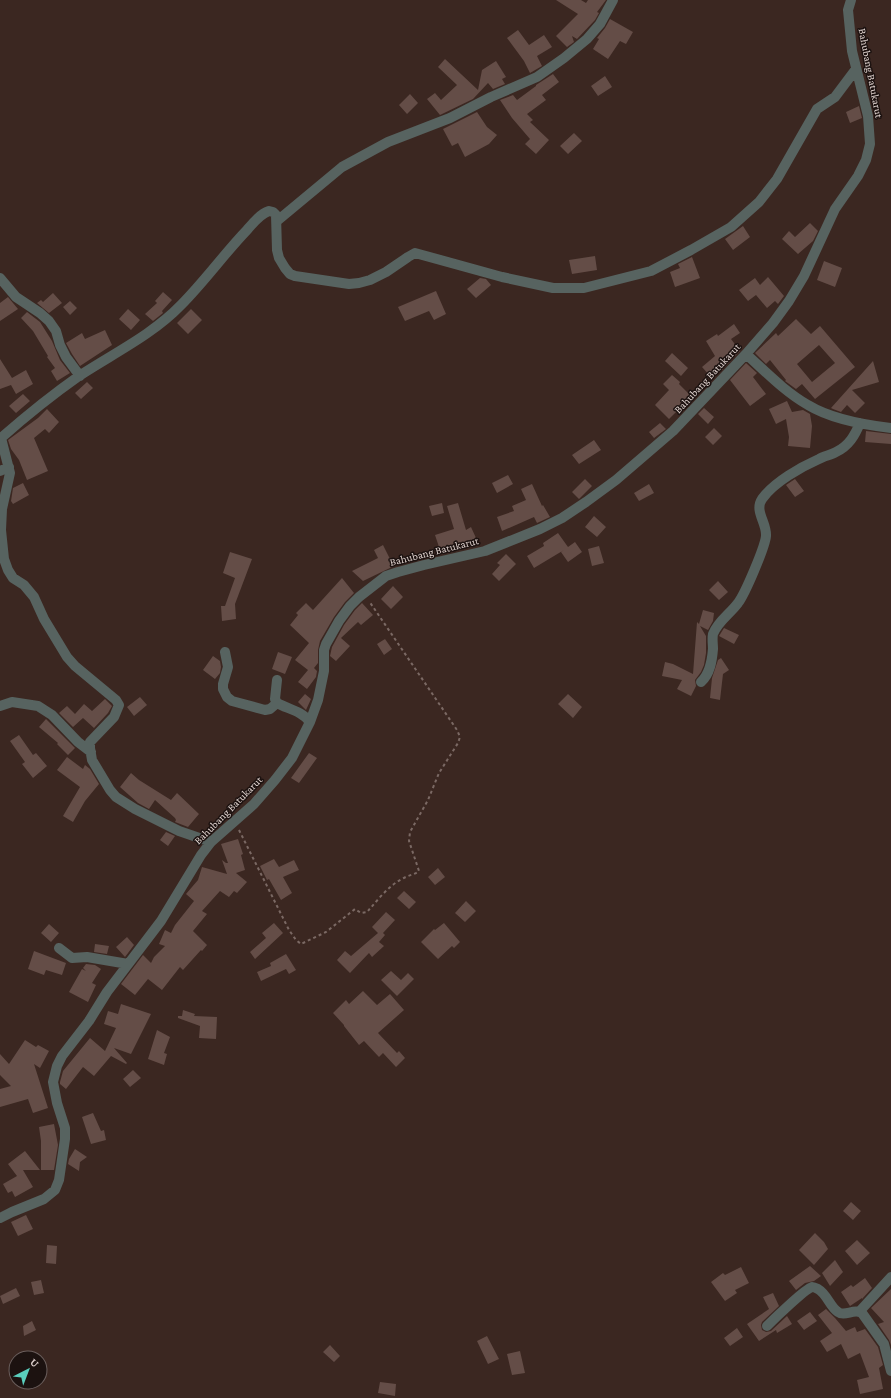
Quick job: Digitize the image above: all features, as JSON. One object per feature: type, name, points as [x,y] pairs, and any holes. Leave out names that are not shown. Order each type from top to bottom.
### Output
[{"type":"street","points":[[276,221],[342,167],[388,142],[450,118],[491,97],[537,78],[564,58],[587,38],[600,24],[613,0]]},
{"type":"street","name":"Bahubang Batukarut","points":[[0,1218],[44,1200],[55,1190],[59,1180],[66,1139],[65,1128],[57,1103],[53,1082],[62,1056],[128,964],[162,921],[201,855],[211,842],[234,820],[254,804],[292,758],[310,722],[318,700],[324,670],[324,650],[326,644],[350,606],[363,593],[386,576],[485,551],[540,529],[562,518],[616,480],[673,432],[773,323],[815,255],[835,210],[858,176],[866,160],[870,144],[868,116],[852,51],[848,10],[851,0]]},
{"type":"street","points":[[211,842],[179,831],[124,803],[110,790],[92,760],[90,742],[114,717],[119,705],[116,700],[75,666],[67,657],[48,626],[34,597],[24,585],[13,578],[8,570],[3,551],[1,530],[2,509],[10,473],[5,469],[0,437],[80,376],[148,333],[180,307],[235,243],[266,212],[269,211],[276,214],[277,250],[279,258],[290,274],[302,278],[350,284],[359,283],[370,280],[415,253],[550,288],[575,289],[620,280],[651,271],[698,246],[741,220],[768,192],[817,109],[835,97],[856,69]]},
{"type":"street","points":[[0,278],[16,297],[49,321],[56,331],[60,345],[66,357],[80,376]]},
{"type":"street","points":[[746,354],[776,381],[808,405],[821,412],[860,423],[891,428]]},
{"type":"street","points":[[701,682],[708,674],[712,658],[714,633],[724,618],[738,603],[762,551],[766,536],[759,504],[762,499],[787,476],[820,458],[837,452],[848,444],[855,436],[860,423]]},
{"type":"street","points":[[225,652],[228,667],[223,689],[227,697],[232,701],[265,710],[270,709],[277,703]]},
{"type":"street","points":[[277,680],[275,699],[277,703],[301,714],[310,722]]},
{"type":"street","points":[[0,706],[12,702],[38,706],[52,716],[78,742],[91,752]]},
{"type":"street","points":[[60,948],[72,958],[99,958],[128,964]]},
{"type":"street","points":[[767,1326],[812,1287],[820,1290],[836,1312],[840,1314],[859,1312],[891,1277]]},
{"type":"street","points":[[859,1312],[884,1344],[891,1371]]},
{"type":"path","points":[[234,820],[289,930],[301,944],[326,932],[355,909],[361,913],[367,912],[395,883],[403,878],[413,876],[420,871],[408,841],[410,832],[428,800],[439,773],[458,743],[460,737],[457,730],[363,593]]},
{"type":"building","points":[[556,0],[581,0],[586,3],[588,0],[606,0],[597,12],[599,13],[595,20],[577,39],[572,36],[574,42],[567,47],[556,36],[578,14]]},
{"type":"building","points":[[610,19],[633,32],[626,44],[620,41],[608,59],[593,49],[599,39],[597,38]]},
{"type":"building","points":[[518,30],[529,45],[544,35],[552,47],[537,56],[542,66],[530,73],[524,61],[507,38]]},
{"type":"building","points":[[445,59],[478,90],[482,70],[496,61],[506,77],[502,79],[505,84],[493,89],[488,83],[473,99],[440,115],[427,99],[435,93],[441,100],[457,85],[438,67]]},
{"type":"building","points":[[553,74],[559,82],[542,95],[546,100],[527,114],[533,120],[530,122],[549,140],[536,154],[525,144],[530,139],[512,118],[500,100],[513,95],[517,100]]},
{"type":"building","points":[[605,76],[612,87],[598,96],[591,86]]},
{"type":"building","points":[[410,94],[418,103],[407,114],[399,105]]},
{"type":"building","points":[[859,106],[862,118],[850,123],[846,112]]},
{"type":"building","points":[[477,112],[487,127],[497,135],[489,144],[465,157],[458,143],[452,146],[443,129]]},
{"type":"building","points":[[574,133],[582,141],[568,154],[560,146]]},
{"type":"building","points":[[810,223],[818,231],[813,241],[798,254],[782,239],[789,231],[795,237]]},
{"type":"building","points":[[743,226],[750,237],[733,250],[725,239]]},
{"type":"building","points":[[595,256],[597,270],[572,274],[569,260]]},
{"type":"building","points":[[692,257],[700,278],[675,287],[670,272],[680,268],[678,264]]},
{"type":"building","points":[[824,261],[842,268],[835,287],[817,280]]},
{"type":"building","points":[[768,277],[784,296],[778,304],[775,301],[767,308],[756,295],[748,301],[739,290],[755,278],[760,285]]},
{"type":"building","points":[[480,278],[486,279],[491,285],[476,298],[467,289]]},
{"type":"building","points":[[436,291],[446,314],[434,320],[429,311],[405,321],[398,307]]},
{"type":"building","points":[[163,292],[172,300],[162,311],[163,313],[153,321],[145,314],[157,303],[155,301]]},
{"type":"building","points":[[53,293],[62,303],[49,313],[37,303],[41,300],[43,302]]},
{"type":"building","points":[[8,297],[18,309],[0,321],[0,303]]},
{"type":"building","points":[[70,301],[77,308],[70,315],[63,307]]},
{"type":"building","points":[[128,309],[140,320],[131,330],[119,319]]},
{"type":"building","points":[[191,309],[202,320],[188,334],[177,323]]},
{"type":"building","points":[[27,312],[40,322],[52,341],[60,360],[70,373],[57,381],[51,371],[55,368],[47,357],[48,356],[33,331],[21,318]]},
{"type":"building","points":[[796,319],[811,334],[820,326],[855,367],[815,399],[802,384],[796,389],[785,381],[786,380],[770,360],[766,364],[755,353],[776,333],[778,336]],"holes":[[[819,345],[835,363],[812,382],[797,364]]]},
{"type":"building","points":[[734,324],[740,333],[731,339],[740,351],[722,370],[720,367],[710,376],[702,367],[715,356],[706,341],[717,334],[718,336]]},
{"type":"building","points":[[105,330],[112,345],[80,366],[66,343],[82,333],[85,339]]},
{"type":"building","points":[[672,353],[688,368],[681,376],[665,361]]},
{"type":"building","points":[[0,359],[12,378],[26,370],[33,384],[16,394],[11,385],[0,389]]},
{"type":"building","points":[[873,361],[879,382],[852,390],[865,403],[855,413],[847,405],[841,412],[831,408]]},
{"type":"building","points":[[746,363],[757,373],[753,377],[766,394],[750,406],[730,380]]},
{"type":"building","points":[[672,375],[694,399],[689,405],[686,406],[684,404],[669,419],[655,405],[669,390],[663,384]]},
{"type":"building","points":[[87,382],[93,388],[81,399],[75,393]]},
{"type":"building","points":[[23,394],[30,401],[16,413],[9,406]]},
{"type":"building","points":[[787,401],[792,412],[803,410],[810,414],[812,426],[810,448],[788,446],[789,437],[786,419],[776,424],[769,409]]},
{"type":"building","points":[[704,408],[714,417],[708,424],[698,414]]},
{"type":"building","points":[[47,409],[59,422],[49,433],[45,429],[34,438],[48,471],[27,480],[19,460],[11,449],[8,440],[38,418]]},
{"type":"building","points":[[660,423],[666,429],[654,438],[649,432]]},
{"type":"building","points":[[714,428],[722,436],[713,445],[705,437]]},
{"type":"building","points":[[866,431],[891,434],[891,444],[865,442]]},
{"type":"building","points":[[594,440],[601,450],[579,464],[572,455]]},
{"type":"building","points":[[508,475],[513,484],[497,493],[492,483]]},
{"type":"building","points":[[585,479],[592,486],[579,499],[572,492]]},
{"type":"building","points":[[795,479],[804,491],[795,497],[786,485]]},
{"type":"building","points":[[23,483],[29,495],[13,504],[11,501],[13,488]]},
{"type":"building","points":[[532,484],[542,506],[543,505],[550,517],[537,523],[534,517],[502,531],[497,517],[514,511],[512,506],[526,500],[521,489]]},
{"type":"building","points":[[649,484],[654,493],[639,501],[634,493]]},
{"type":"building","points":[[442,503],[444,513],[432,516],[429,506]]},
{"type":"building","points":[[458,503],[466,530],[471,527],[476,538],[460,545],[459,543],[440,550],[435,535],[454,529],[447,506]]},
{"type":"building","points":[[594,516],[606,527],[597,537],[585,527]]},
{"type":"building","points":[[558,533],[568,547],[575,542],[582,552],[568,562],[561,552],[564,550],[534,568],[527,556],[544,546],[543,543]]},
{"type":"building","points":[[383,545],[392,563],[392,567],[363,581],[352,571],[378,558],[374,550]]},
{"type":"building","points":[[599,546],[604,563],[592,566],[588,549]]},
{"type":"building","points":[[230,552],[252,559],[235,604],[236,619],[222,621],[221,606],[225,606],[235,578],[223,573]]},
{"type":"building","points":[[506,554],[516,564],[499,581],[492,574],[500,565],[497,563]]},
{"type":"building","points":[[342,578],[354,593],[334,617],[320,641],[318,663],[314,668],[317,671],[316,677],[307,689],[298,682],[308,670],[295,660],[309,643],[290,625],[298,615],[296,613],[306,603],[313,610]]},
{"type":"building","points":[[718,581],[728,592],[719,600],[709,590]]},
{"type":"building","points":[[393,586],[403,597],[391,609],[381,599]]},
{"type":"building","points":[[362,603],[373,615],[361,625],[358,622],[341,638],[350,646],[336,661],[330,656],[332,647],[344,625]]},
{"type":"building","points":[[703,610],[714,613],[713,621],[708,630],[700,626],[706,636],[706,653],[704,665],[695,680],[696,686],[691,696],[677,689],[682,680],[662,676],[665,662],[673,664],[693,674],[697,622],[699,624]]},
{"type":"building","points":[[724,628],[739,635],[734,644],[719,636]]},
{"type":"building","points":[[385,639],[392,649],[384,655],[377,644]]},
{"type":"building","points":[[278,652],[292,657],[285,674],[272,669]]},
{"type":"building","points":[[213,656],[220,661],[221,667],[220,673],[215,679],[203,670]]},
{"type":"building","points":[[721,658],[729,670],[723,674],[720,700],[710,698],[712,678],[718,660]]},
{"type":"building","points":[[305,694],[311,699],[306,710],[298,702]]},
{"type":"building","points":[[568,694],[582,707],[573,718],[558,704]]},
{"type":"building","points":[[140,697],[147,705],[134,716],[127,707]]},
{"type":"building","points":[[105,699],[112,706],[108,713],[94,728],[83,718],[73,727],[59,713],[67,706],[75,714],[84,704],[92,711]]},
{"type":"building","points":[[46,719],[75,748],[68,755],[57,744],[58,743],[39,727]]},
{"type":"building","points":[[19,735],[33,755],[36,753],[47,766],[33,778],[22,764],[25,762],[10,741]]},
{"type":"building","points":[[309,753],[317,758],[299,783],[291,778]]},
{"type":"building","points":[[67,757],[83,769],[85,765],[90,769],[99,784],[85,801],[73,822],[63,816],[80,787],[57,770]]},
{"type":"building","points":[[131,773],[139,780],[171,800],[177,793],[199,814],[188,827],[175,822],[175,818],[155,800],[149,809],[138,803],[120,787]]},
{"type":"building","points":[[166,832],[175,836],[168,846],[160,840]]},
{"type":"building","points":[[238,839],[243,854],[241,855],[245,870],[236,873],[247,882],[237,893],[234,891],[229,897],[220,891],[202,911],[207,914],[193,931],[207,945],[183,970],[180,967],[162,990],[148,979],[135,995],[121,984],[143,955],[151,963],[154,957],[165,946],[159,944],[165,930],[171,933],[175,925],[194,901],[186,894],[198,880],[202,867],[227,874],[222,860],[228,863],[221,844]]},
{"type":"building","points":[[274,859],[279,867],[294,860],[299,870],[283,877],[292,893],[281,900],[269,879],[267,880],[260,866]]},
{"type":"building","points":[[438,868],[445,877],[435,885],[428,877]]},
{"type":"building","points":[[404,891],[416,902],[409,909],[397,898]]},
{"type":"building","points":[[466,901],[476,911],[465,922],[455,913]]},
{"type":"building","points":[[386,912],[395,920],[383,933],[385,935],[379,942],[384,946],[372,957],[369,953],[350,973],[337,960],[345,951],[351,956],[378,933],[372,927]]},
{"type":"building","points":[[274,923],[283,933],[255,959],[250,952],[266,938],[262,933]]},
{"type":"building","points":[[444,923],[460,942],[454,948],[452,946],[438,959],[421,942],[434,929],[435,930]]},
{"type":"building","points":[[49,924],[59,933],[51,942],[41,933]]},
{"type":"building","points":[[127,937],[134,945],[125,957],[116,947]]},
{"type":"building","points":[[95,944],[109,946],[107,954],[94,952]]},
{"type":"building","points":[[34,951],[66,963],[62,975],[46,970],[44,975],[28,969]]},
{"type":"building","points":[[286,954],[296,970],[289,974],[286,969],[261,981],[257,972],[271,966],[270,963]]},
{"type":"building","points":[[86,964],[95,965],[101,969],[92,983],[96,985],[88,1002],[69,992],[82,969],[86,971],[83,968]]},
{"type":"building","points":[[391,971],[401,980],[408,973],[414,979],[397,996],[381,980]]},
{"type":"building","points":[[363,991],[377,1005],[390,994],[404,1010],[378,1033],[397,1053],[399,1051],[405,1058],[396,1067],[383,1053],[379,1057],[364,1041],[359,1045],[333,1013],[346,1000],[349,1004]]},
{"type":"building","points":[[121,1004],[151,1014],[131,1054],[114,1048],[127,1063],[126,1064],[111,1056],[94,1076],[83,1067],[66,1089],[60,1084],[63,1071],[90,1038],[105,1051],[116,1028],[104,1024],[108,1011],[118,1014]]},
{"type":"building","points":[[183,1010],[195,1014],[194,1016],[217,1017],[216,1039],[199,1038],[200,1026],[178,1018],[178,1016],[182,1016]]},
{"type":"building","points":[[157,1030],[170,1037],[164,1053],[167,1054],[164,1065],[148,1059]]},
{"type":"building","points":[[25,1040],[36,1047],[38,1045],[49,1051],[40,1068],[34,1064],[48,1108],[33,1113],[28,1099],[0,1107],[0,1089],[11,1086],[0,1075],[0,1054],[9,1064]]},
{"type":"building","points":[[133,1070],[141,1078],[130,1087],[123,1079]]},
{"type":"building","points":[[93,1113],[101,1131],[104,1130],[106,1140],[91,1144],[82,1117]]},
{"type":"building","points":[[54,1124],[58,1145],[54,1170],[41,1170],[41,1141],[39,1127]]},
{"type":"building","points":[[75,1149],[87,1157],[80,1162],[79,1171],[68,1164],[69,1159]]},
{"type":"building","points":[[25,1151],[40,1170],[23,1170],[33,1187],[15,1197],[12,1191],[8,1193],[3,1184],[17,1176],[8,1164]]},
{"type":"building","points":[[851,1202],[861,1211],[853,1220],[843,1211]]},
{"type":"building","points":[[26,1215],[33,1229],[18,1236],[11,1222]]},
{"type":"building","points":[[815,1233],[824,1242],[828,1249],[814,1265],[799,1250]]},
{"type":"building","points":[[857,1240],[870,1253],[857,1265],[845,1251]]},
{"type":"building","points":[[47,1245],[57,1246],[56,1264],[46,1263]]},
{"type":"building","points":[[835,1260],[843,1272],[830,1286],[822,1273]]},
{"type":"building","points":[[810,1266],[821,1276],[814,1281],[805,1283],[796,1290],[789,1281]]},
{"type":"building","points":[[741,1267],[749,1283],[735,1290],[737,1293],[725,1301],[711,1282],[723,1273],[725,1275]]},
{"type":"building","points":[[865,1278],[872,1288],[862,1299],[850,1306],[841,1292],[851,1285],[853,1287]]},
{"type":"building","points":[[41,1280],[44,1293],[34,1295],[31,1282]]},
{"type":"building","points":[[16,1288],[20,1296],[3,1304],[0,1296]]},
{"type":"building","points":[[891,1289],[891,1345],[878,1324],[884,1322],[871,1308]]},
{"type":"building","points":[[773,1293],[779,1306],[762,1322],[762,1330],[766,1332],[771,1331],[787,1316],[792,1324],[777,1333],[776,1330],[759,1341],[747,1324],[769,1309],[763,1297]]},
{"type":"building","points":[[826,1309],[846,1331],[855,1327],[857,1332],[865,1329],[878,1347],[883,1365],[879,1368],[883,1389],[860,1394],[857,1380],[869,1377],[860,1353],[848,1359],[841,1344],[827,1352],[820,1341],[832,1333],[818,1315]]},
{"type":"building","points":[[810,1312],[817,1321],[804,1330],[797,1321]]},
{"type":"building","points":[[32,1321],[36,1330],[24,1336],[23,1326]]},
{"type":"building","points":[[737,1328],[743,1337],[730,1346],[724,1338]]},
{"type":"building","points":[[487,1336],[499,1359],[488,1364],[477,1341]]},
{"type":"building","points":[[330,1345],[340,1356],[334,1362],[323,1352]]},
{"type":"building","points":[[520,1351],[525,1373],[512,1375],[507,1354]]},
{"type":"building","points":[[380,1382],[396,1384],[395,1396],[378,1393]]}]
